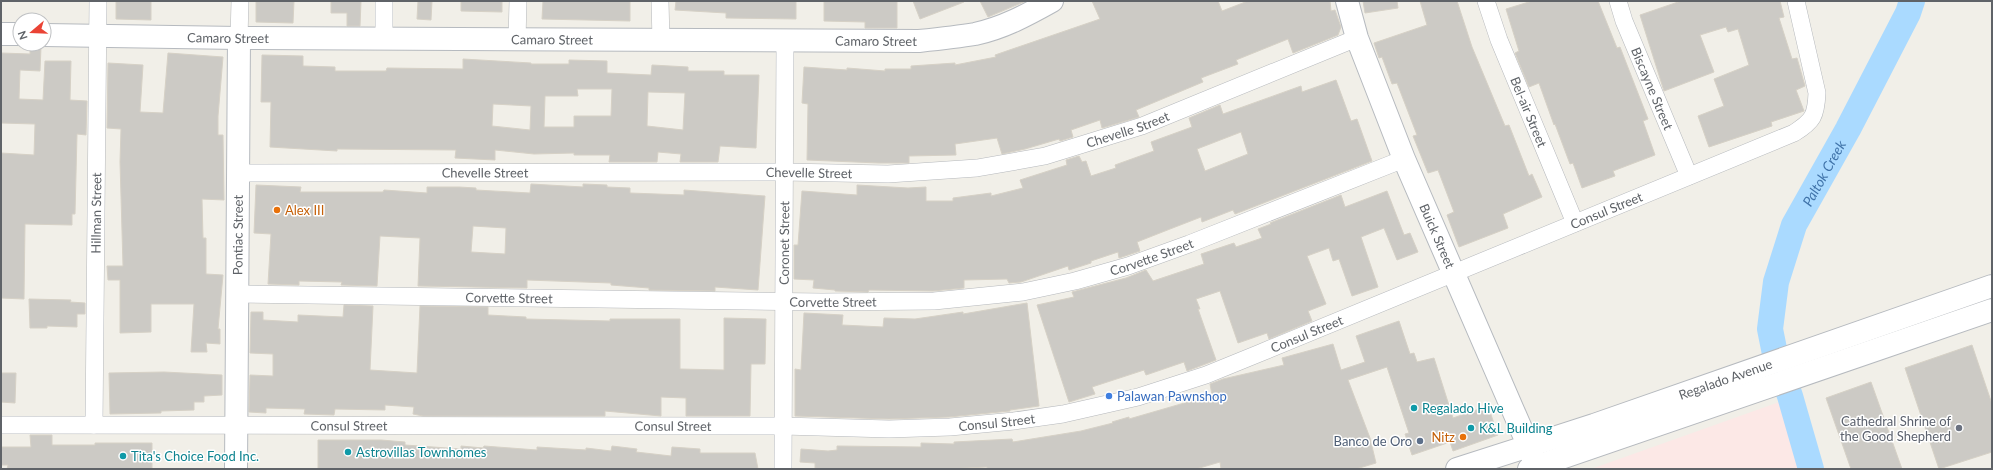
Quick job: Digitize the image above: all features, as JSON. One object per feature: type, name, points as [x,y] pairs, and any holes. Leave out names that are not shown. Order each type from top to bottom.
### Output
[{"type":"street","name":"Hillman Street","points":[[94,425],[98,1]]},
{"type":"street","name":"Pontiac Street","points":[[236,469],[240,1]]},
{"type":"street","points":[[384,1],[384,39]]},
{"type":"street","points":[[517,40],[518,1]]},
{"type":"street","points":[[660,1],[661,41]]},
{"type":"street","name":"Camaro Street","points":[[52,35],[785,42],[919,41],[976,34],[1022,18],[1052,1]]},
{"type":"street","name":"Buick Street","points":[[1347,1],[1357,38],[1404,159],[1531,461]]},
{"type":"street","name":"Bel-air Street","points":[[1486,1],[1499,40],[1575,223]]},
{"type":"street","name":"Biscayne Street","points":[[1618,1],[1627,28],[1689,176]]},
{"type":"street","name":"Consul Street","points":[[1,425],[783,426],[889,429],[950,427],[1014,421],[1110,405],[1206,375],[1794,133],[1814,118],[1817,108],[1818,93],[1796,1]]},
{"type":"street","points":[[1,34],[12,34]]},
{"type":"street","name":"Chevelle Street","points":[[238,173],[903,173],[977,168],[1045,156],[1142,126],[1357,38]]},
{"type":"street","name":"Coronet Street","points":[[783,469],[785,42]]},
{"type":"street","name":"Corvette Street","points":[[238,294],[784,302],[934,301],[1022,292],[1075,282],[1189,244],[1404,159]]},
{"type":"street","name":"Regalado Avenue","points":[[1531,461],[1766,365],[1992,286]]},
{"type":"street","name":"Regalado Avenue","points":[[1457,469],[1531,461],[1799,378],[1992,310]]},
{"type":"shaded area","points":[[1782,401],[1805,469],[1591,469]]},
{"type":"building","points":[[116,1],[151,1],[151,20],[116,19]]},
{"type":"building","points":[[256,1],[294,1],[293,23],[256,22]]},
{"type":"building","points":[[331,1],[361,1],[360,26],[347,26],[347,13],[331,13]]},
{"type":"building","points":[[418,1],[432,1],[431,20],[417,19]]},
{"type":"building","points":[[461,1],[502,1],[502,12],[461,11]]},
{"type":"building","points":[[543,1],[630,1],[630,21],[542,19]]},
{"type":"building","points":[[676,1],[796,1],[796,19],[726,18],[726,13],[675,10]]},
{"type":"building","points":[[824,1],[897,1],[897,28],[865,28],[865,22],[824,21]]},
{"type":"building","points":[[913,1],[964,1],[964,2],[920,19]]},
{"type":"building","points":[[980,1],[1026,1],[988,17]]},
{"type":"building","points":[[1092,1],[1218,1],[1222,11],[1248,1],[1330,1],[1331,11],[1335,10],[1341,27],[1338,35],[1293,53],[1288,39],[1236,60],[1238,64],[1201,78],[1203,82],[1136,110],[1139,117],[1102,128],[1100,120],[1071,130],[1073,137],[1060,141],[1059,139],[1002,154],[997,138],[955,144],[956,155],[909,156],[909,163],[807,160],[808,104],[802,103],[804,67],[885,71],[885,69],[911,69],[911,66],[955,63],[955,65],[996,57],[995,55],[1100,19]]},
{"type":"building","points":[[1363,1],[1397,1],[1398,8],[1365,13]]},
{"type":"building","points":[[1420,1],[1457,1],[1472,47],[1505,126],[1509,125],[1529,176],[1532,174],[1542,197],[1503,214],[1508,228],[1459,247],[1447,215],[1454,212],[1438,170],[1428,173],[1413,136],[1417,135],[1397,83],[1392,84],[1382,57],[1379,58],[1374,43],[1427,25]]},
{"type":"building","points":[[1532,1],[1598,1],[1617,48],[1620,47],[1648,119],[1643,121],[1655,155],[1613,171],[1615,176],[1582,188],[1573,163],[1570,164],[1555,124],[1554,125],[1539,83],[1529,87],[1515,53],[1519,51],[1506,9]]},
{"type":"building","points":[[1681,1],[1780,1],[1784,17],[1779,18],[1792,59],[1797,58],[1805,86],[1796,90],[1804,111],[1771,122],[1772,126],[1709,147],[1698,116],[1724,106],[1714,79],[1749,65],[1738,29],[1728,32],[1726,27],[1700,35],[1714,72],[1664,91],[1640,15]]},
{"type":"building","points":[[30,52],[41,52],[40,71],[20,70],[19,99],[43,100],[45,61],[71,61],[70,100],[87,101],[86,135],[77,134],[75,214],[72,214],[72,225],[25,224],[24,299],[1,298],[1,153],[34,155],[35,124],[1,123],[1,53],[30,54]]},
{"type":"building","points":[[168,53],[223,57],[218,116],[218,135],[223,135],[224,200],[202,199],[203,238],[206,238],[206,274],[223,275],[218,329],[220,329],[220,344],[206,343],[207,352],[191,352],[194,304],[151,304],[151,332],[120,333],[120,280],[108,280],[107,266],[123,266],[120,162],[121,129],[107,128],[108,63],[143,65],[140,112],[163,113]]},
{"type":"building","points":[[262,55],[303,56],[303,66],[335,67],[335,71],[386,71],[387,68],[463,69],[463,59],[531,64],[569,64],[569,60],[607,61],[607,73],[651,75],[652,65],[688,67],[688,71],[724,71],[724,75],[759,75],[756,148],[720,146],[718,162],[680,162],[681,154],[658,152],[657,162],[609,162],[610,155],[574,155],[574,153],[534,154],[495,150],[495,160],[455,158],[456,150],[337,149],[337,151],[270,147],[271,102],[261,102]],"holes":[[[577,89],[612,89],[611,116],[574,116],[574,127],[544,127],[545,96],[578,96]],[[648,92],[685,93],[683,130],[647,126]],[[493,104],[531,106],[530,130],[492,126]]]},
{"type":"building","points":[[1336,80],[1351,121],[1357,119],[1372,161],[1235,214],[1233,210],[1202,222],[1201,217],[1170,229],[1137,242],[1140,251],[1119,258],[1118,252],[1069,270],[1068,266],[1021,282],[1009,283],[1007,279],[964,280],[964,288],[933,291],[869,290],[868,292],[835,291],[813,288],[814,280],[794,279],[794,245],[798,245],[802,191],[857,195],[857,185],[908,188],[926,187],[926,201],[953,201],[953,198],[991,193],[991,196],[1023,188],[1020,180],[1067,165],[1066,160],[1079,156],[1082,162],[1086,161],[1091,176],[1116,168],[1115,165],[1154,151],[1151,142],[1192,127],[1189,118],[1220,105],[1223,114],[1301,86],[1302,92]],"holes":[[[1241,132],[1248,154],[1205,171],[1197,149]]]},
{"type":"building","points":[[531,184],[583,187],[583,184],[630,188],[630,193],[684,195],[684,190],[765,196],[758,290],[715,287],[715,291],[649,290],[649,288],[611,285],[611,283],[527,280],[527,288],[418,286],[420,238],[380,236],[377,286],[341,285],[342,282],[299,281],[299,285],[268,284],[271,234],[254,233],[256,185],[301,187],[300,192],[383,192],[384,190],[427,193],[427,187],[459,187],[476,188],[476,190],[530,193]],"holes":[[[473,226],[506,228],[505,254],[471,252]]]},
{"type":"building","points":[[1387,191],[1404,235],[1410,233],[1418,252],[1397,260],[1384,228],[1361,237],[1378,287],[1352,296],[1339,259],[1333,261],[1329,248],[1307,256],[1326,304],[1308,311],[1312,321],[1269,339],[1267,333],[1238,343],[1220,291],[1196,299],[1200,309],[1198,309],[1216,360],[1187,371],[1184,362],[1146,375],[1144,370],[1092,387],[1095,394],[1069,402],[1037,305],[1074,297],[1072,292],[1126,278],[1146,270],[1153,281],[1204,264],[1201,254],[1234,243],[1236,247],[1262,238],[1258,229],[1341,195],[1345,207]]},
{"type":"building","points":[[29,299],[71,300],[70,302],[85,303],[85,314],[77,314],[77,327],[47,326],[47,328],[30,328]]},
{"type":"building","points":[[1027,303],[1039,406],[1010,411],[949,417],[889,419],[795,416],[795,369],[801,370],[804,313],[843,315],[842,325],[883,327],[884,318],[915,319],[963,312],[963,314]]},
{"type":"building","points":[[344,305],[373,306],[370,370],[417,373],[420,306],[488,307],[488,315],[526,317],[526,319],[610,321],[610,319],[680,319],[680,369],[724,370],[724,318],[766,319],[765,364],[751,364],[750,416],[686,416],[686,398],[661,397],[661,416],[605,411],[605,416],[423,416],[413,414],[414,407],[385,405],[385,410],[335,409],[334,415],[304,414],[305,409],[266,408],[266,413],[249,412],[250,375],[273,376],[273,354],[250,353],[251,312],[263,312],[263,320],[298,322],[298,315],[343,317]]},
{"type":"building","points":[[1399,321],[1410,354],[1414,353],[1417,362],[1434,358],[1453,418],[1488,406],[1498,435],[1453,451],[1450,442],[1412,455],[1405,434],[1409,433],[1387,367],[1348,380],[1370,438],[1376,463],[1356,469],[1221,469],[1220,462],[1196,469],[987,469],[987,467],[948,469],[822,469],[815,468],[815,463],[800,462],[801,449],[828,451],[837,450],[837,446],[921,447],[921,443],[954,444],[954,442],[1012,439],[1013,442],[1081,431],[1212,395],[1210,384],[1223,379],[1284,365],[1282,358],[1333,344],[1341,370],[1365,362],[1356,336]]},
{"type":"building","name":"Cathedral Shrine of the Good Shepherd","points":[[1972,345],[1992,404],[1992,452],[1939,469],[1905,368]]},
{"type":"building","points":[[164,372],[222,375],[222,395],[204,396],[204,402],[194,402],[194,410],[161,411],[161,413],[110,414],[109,373]]},
{"type":"building","points":[[1,373],[16,373],[15,403],[1,402]]},
{"type":"building","points":[[1871,382],[1902,469],[1851,469],[1826,398]]},
{"type":"building","points":[[30,435],[52,435],[52,445],[152,443],[152,469],[7,469],[8,465],[1,465],[1,447],[31,447]]},
{"type":"building","points":[[318,440],[381,440],[405,442],[405,445],[461,449],[461,446],[483,448],[484,446],[537,450],[537,447],[586,450],[586,448],[611,451],[612,446],[637,449],[636,452],[671,456],[672,447],[700,449],[700,453],[755,453],[758,469],[318,469]]},
{"type":"waterway","name":"Paltok Creek","points":[[1811,469],[1790,396],[1775,354],[1770,329],[1776,282],[1794,225],[1848,129],[1908,13],[1912,1]]},
{"type":"place","name":"Alex III","points":[[277,210]]},
{"type":"place","name":"Palawan Pawnshop","points":[[1109,396]]},
{"type":"place","name":"Regalado Hive","points":[[1414,408]]},
{"type":"place","name":"K&L Building","points":[[1471,428]]},
{"type":"place","name":"Cathedral Shrine of the Good Shepherd","points":[[1959,428]]},
{"type":"place","name":"Nitz","points":[[1463,437]]},
{"type":"place","name":"Banco de Oro","points":[[1420,441]]},
{"type":"place","name":"Astrovillas Townhomes","points":[[348,452]]},
{"type":"place","name":"Tita's Choice Food Inc.","points":[[123,456]]}]
